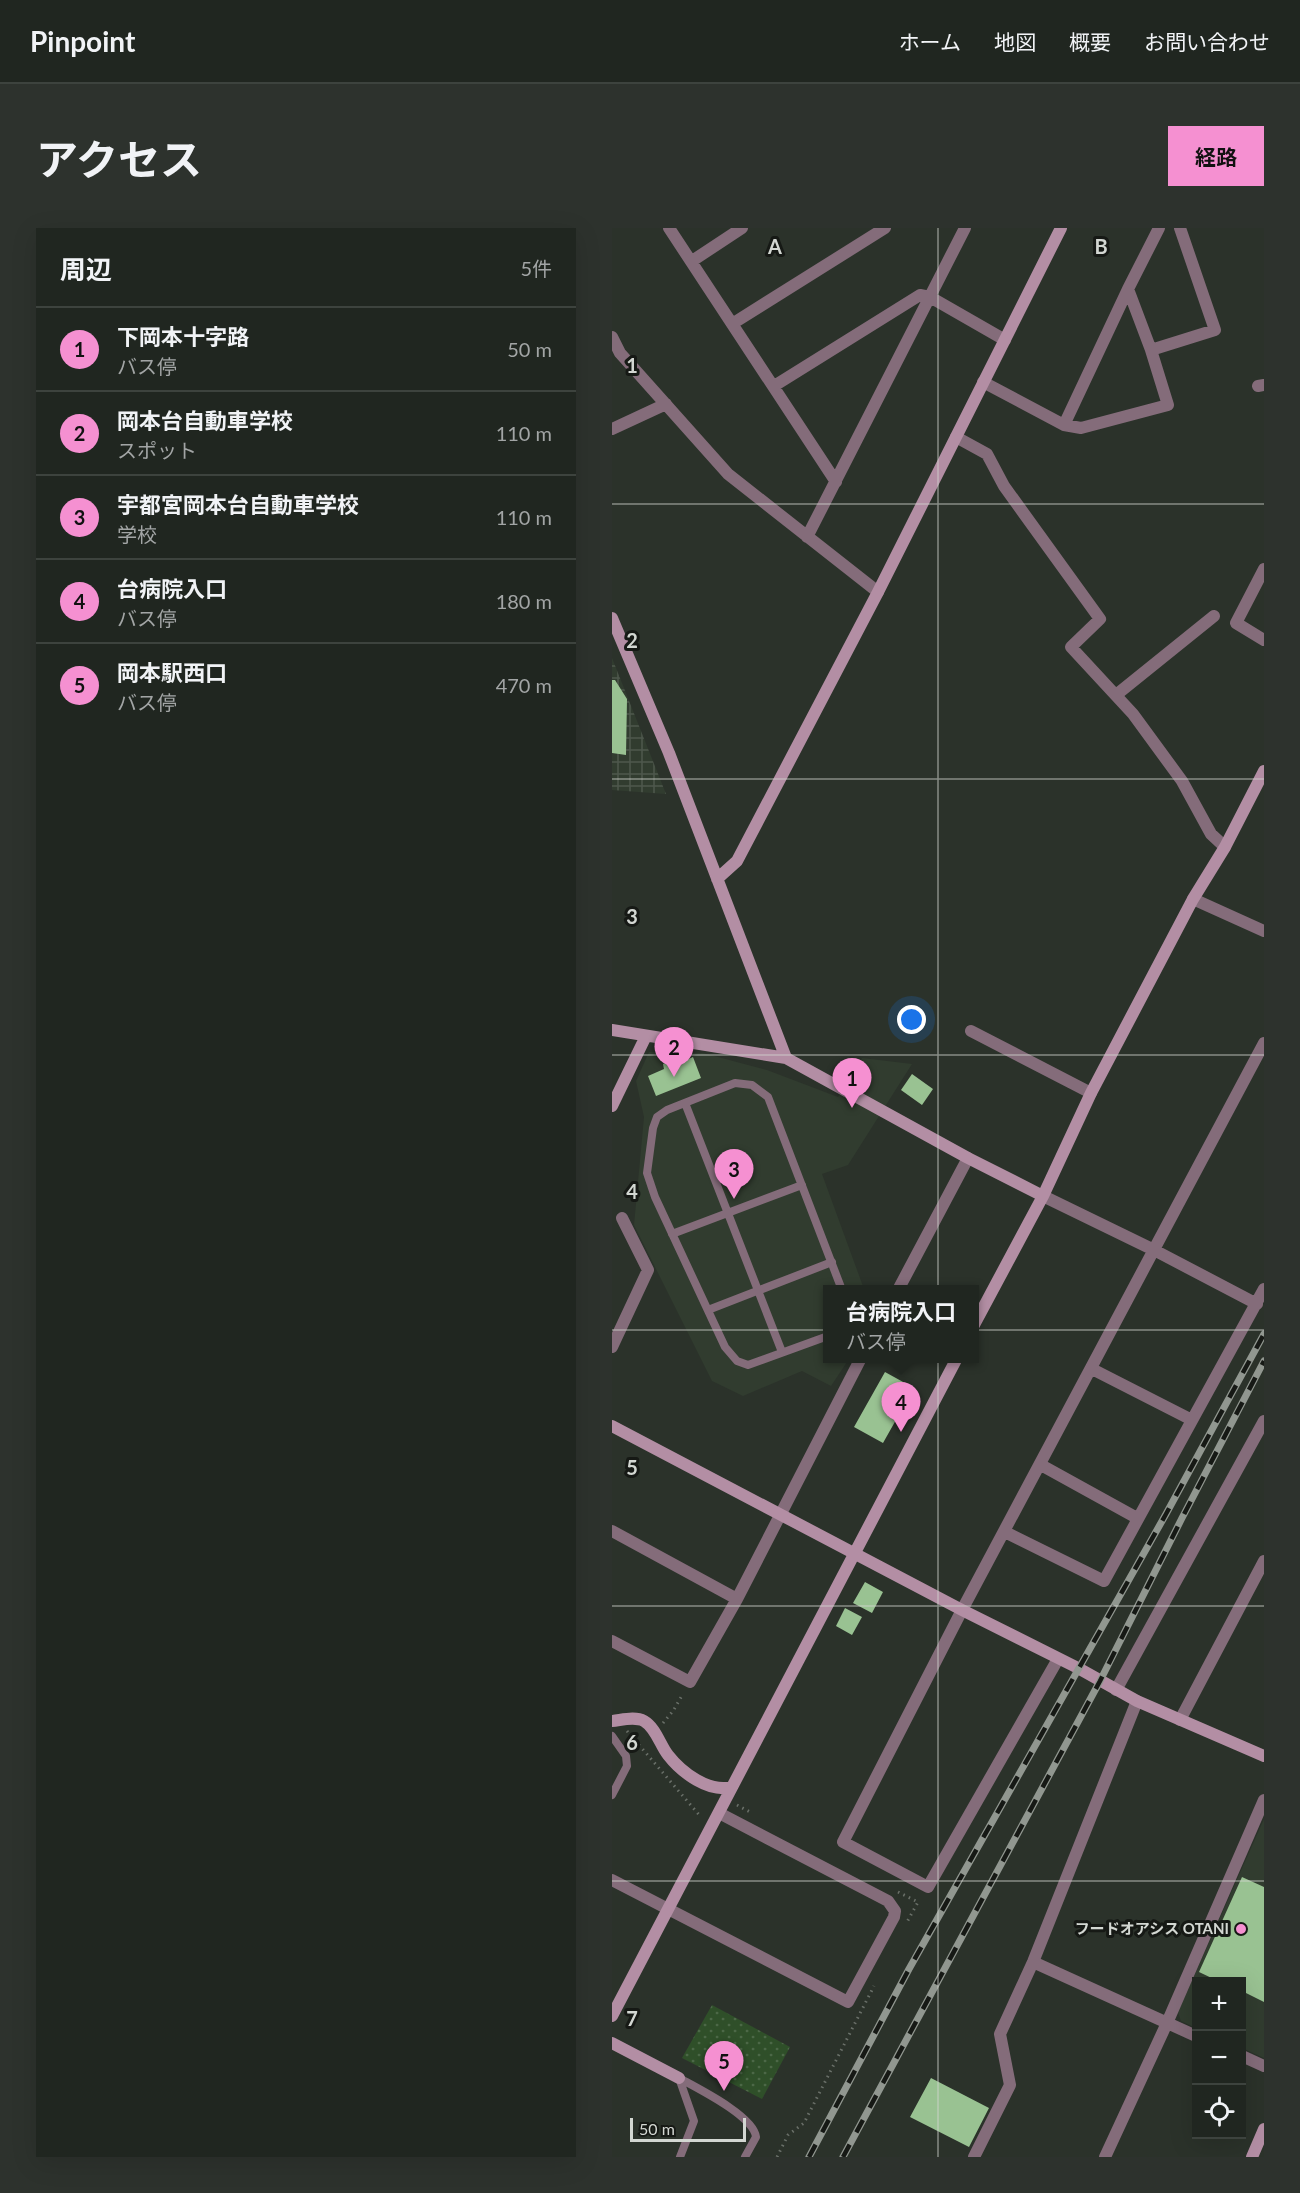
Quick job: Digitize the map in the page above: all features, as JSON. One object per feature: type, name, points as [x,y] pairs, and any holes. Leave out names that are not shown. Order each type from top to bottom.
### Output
[{"type":"street","points":[[669,228],[836,482]]},
{"type":"street","points":[[692,261],[742,228]]},
{"type":"street","points":[[732,324],[885,228]]},
{"type":"street","points":[[807,537],[965,228]]},
{"type":"street","points":[[717,879],[737,861],[878,592],[1061,228]]},
{"type":"street","points":[[1064,425],[1159,228]]},
{"type":"street","points":[[1151,350],[1215,330],[1180,228]]},
{"type":"street","points":[[983,382],[1064,425],[1081,428],[1168,405],[1151,350],[1128,289]]},
{"type":"street","points":[[774,386],[920,295],[930,297],[1005,340]]},
{"type":"street","points":[[612,337],[620,353],[728,474],[878,592]]},
{"type":"street","points":[[612,429],[666,404]]},
{"type":"street","points":[[956,437],[987,454],[1004,486],[1100,619],[1071,647],[1133,714],[1182,781],[1212,834],[1225,847]]},
{"type":"street","points":[[1264,569],[1236,623],[1264,640]]},
{"type":"street","points":[[1116,695],[1214,616]]},
{"type":"street","points":[[612,618],[669,753],[786,1058]]},
{"type":"street","points":[[979,1317],[1043,1196],[1091,1093],[1193,899],[1225,847],[1264,771]]},
{"type":"street","points":[[1193,899],[1264,931]]},
{"type":"street","points":[[612,1030],[786,1058],[968,1158],[1257,1304]]},
{"type":"street","points":[[971,1031],[1091,1093]]},
{"type":"street","points":[[612,1106],[646,1036]]},
{"type":"street","points":[[1058,1659],[928,1887],[843,1842],[962,1610],[1264,1043]]},
{"type":"street","points":[[901,1285],[968,1158]]},
{"type":"street","points":[[612,1347],[648,1270],[622,1218]]},
{"type":"street","points":[[1005,1532],[1104,1581],[1264,1289]]},
{"type":"street","points":[[612,1641],[690,1682],[737,1599],[859,1363]]},
{"type":"street","points":[[612,2016],[955,1363]]},
{"type":"street","points":[[1092,1369],[1192,1420]]},
{"type":"street","points":[[1116,1690],[1264,1421]]},
{"type":"street","points":[[612,1426],[1137,1701],[1264,1756]]},
{"type":"street","points":[[1041,1465],[1137,1518]]},
{"type":"street","points":[[612,1531],[737,1599]]},
{"type":"street","points":[[1180,1720],[1264,1561]]},
{"type":"street","points":[[974,2157],[1010,2085],[1000,2034],[1033,1962],[1137,1701]]},
{"type":"street","points":[[612,1721],[636,1719],[644,1721],[668,1755],[686,1773],[710,1785],[732,1787]]},
{"type":"street","points":[[1106,2157],[1264,1800]]},
{"type":"street","points":[[612,1880],[848,2002],[894,1917],[895,1911],[888,1901],[719,1813]]},
{"type":"street","points":[[1033,1962],[1192,2034]]},
{"type":"street","points":[[612,2043],[679,2078]]},
{"type":"street","points":[[1246,2058],[1264,2066]]},
{"type":"street","points":[[1252,2157],[1264,2129]]},
{"type":"lane","points":[[823,1338],[748,1365],[737,1361],[725,1347],[655,1197],[647,1173],[653,1128],[657,1117],[667,1110],[735,1083],[752,1085],[768,1096],[840,1285]]},
{"type":"lane","points":[[685,1103],[782,1352]]},
{"type":"lane","points":[[672,1234],[802,1185]]},
{"type":"lane","points":[[708,1310],[832,1262]]},
{"type":"lane","points":[[612,1736],[628,1761],[612,1795]]},
{"type":"lane","points":[[679,2078],[694,2121],[680,2157]]},
{"type":"lane","points":[[679,2078],[719,2100],[753,2127],[756,2137],[746,2157]]},
{"type":"path","points":[[654,1733],[673,1711],[690,1682]]},
{"type":"path","points":[[628,1734],[700,1816]]},
{"type":"path","points":[[735,1804],[751,1812]]},
{"type":"path","points":[[897,1891],[918,1902],[907,1923]]},
{"type":"path","points":[[777,2157],[788,2135],[804,2122],[879,1976]]},
{"type":"shaded area","points":[[612,658],[666,794],[612,790]]},
{"type":"shaded area","points":[[649,1052],[703,1053],[767,1070],[838,1097],[862,1058],[912,1064],[848,1165],[822,1174],[863,1285],[823,1285],[823,1363],[846,1363],[831,1386],[802,1371],[743,1396],[712,1381],[634,1225],[644,1117],[636,1081]]},
{"type":"shaded area","name":"フードオアシス OTANI","points":[[1264,1819],[1264,2058],[1246,2050],[1246,1977],[1194,1977]]},
{"type":"shaded area","name":"フードオアシス OTANI","points":[[1192,1981],[1192,2026],[1181,2021],[1178,2012]]},
{"type":"green space","points":[[712,2005],[790,2047],[762,2099],[682,2058]]},
{"type":"building","points":[[612,680],[615,680],[627,699],[626,755],[612,753]]},
{"type":"building","points":[[682,1056],[684,1061],[693,1057],[701,1078],[656,1096],[648,1076],[664,1069],[663,1064]]},
{"type":"building","points":[[912,1074],[933,1089],[922,1105],[901,1090]]},
{"type":"building","points":[[885,1372],[914,1388],[883,1443],[854,1427]]},
{"type":"building","points":[[865,1582],[883,1592],[872,1613],[853,1603]]},
{"type":"building","points":[[845,1608],[862,1617],[852,1635],[836,1626]]},
{"type":"building","name":"フードオアシス OTANI","points":[[1242,1877],[1264,1887],[1264,2002],[1246,1993],[1246,1977],[1210,1977],[1199,1972]]},
{"type":"building","points":[[931,2078],[989,2108],[969,2147],[910,2117]]},
{"type":"railway","points":[[809,2157],[909,1969],[1166,1514],[1264,1334]]},
{"type":"railway","points":[[843,2157],[1100,1681],[1264,1361]]},
{"type":"place","name":"岡本台自動車学校","points":[[674,1077]]},
{"type":"place","name":"下岡本十字路","points":[[852,1108]]},
{"type":"place","name":"宇都宮岡本台自動車学校","points":[[734,1199]]},
{"type":"place","name":"台病院入口","points":[[901,1432]]},
{"type":"place","name":"フードオアシス OTANI","points":[[1241,1929]]},
{"type":"place","name":"岡本駅西口","points":[[724,2091]]}]
